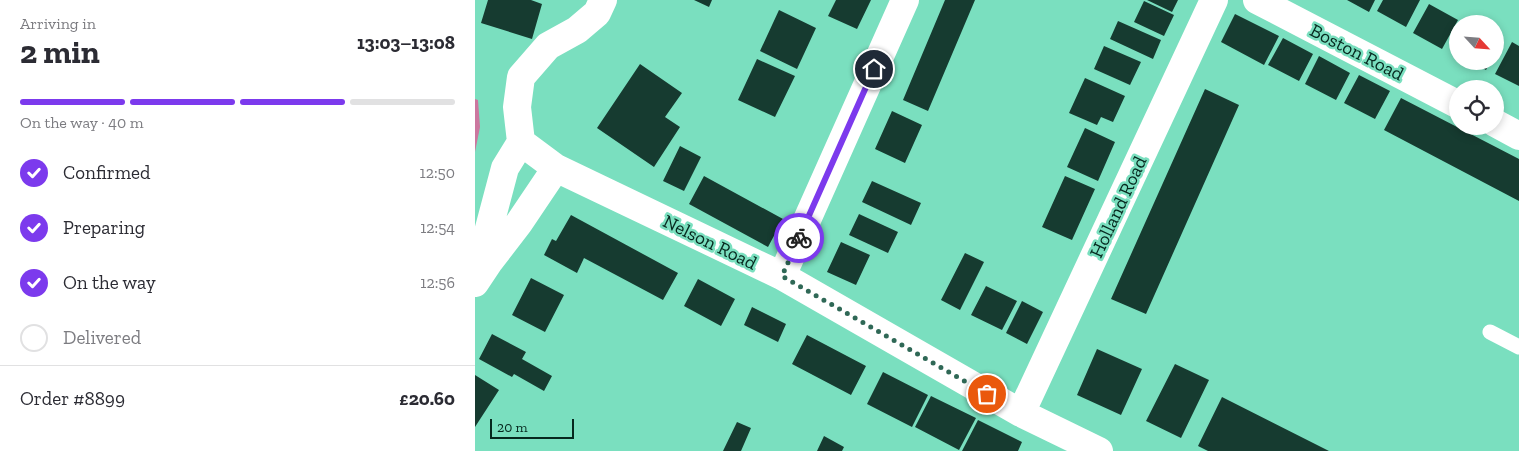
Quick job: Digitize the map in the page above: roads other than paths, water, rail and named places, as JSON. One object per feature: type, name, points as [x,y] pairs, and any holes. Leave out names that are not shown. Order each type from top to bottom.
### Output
[{"type":"street","points":[[482,273],[488,232],[505,168],[521,142],[517,107],[521,77],[548,46],[577,30],[597,13],[603,0]]},
{"type":"street","points":[[782,276],[905,0]]},
{"type":"street","name":"Holland Road","points":[[1021,413],[1214,0]]},
{"type":"street","name":"Boston Road","points":[[1257,0],[1449,100]]},
{"type":"street","points":[[1504,128],[1519,136]]},
{"type":"street","name":"Nelson Road","points":[[521,142],[555,168],[782,276],[1021,413],[1099,451]]},
{"type":"street","points":[[482,273],[519,223],[555,168]]},
{"type":"lane","points":[[1490,332],[1519,347]]}]
